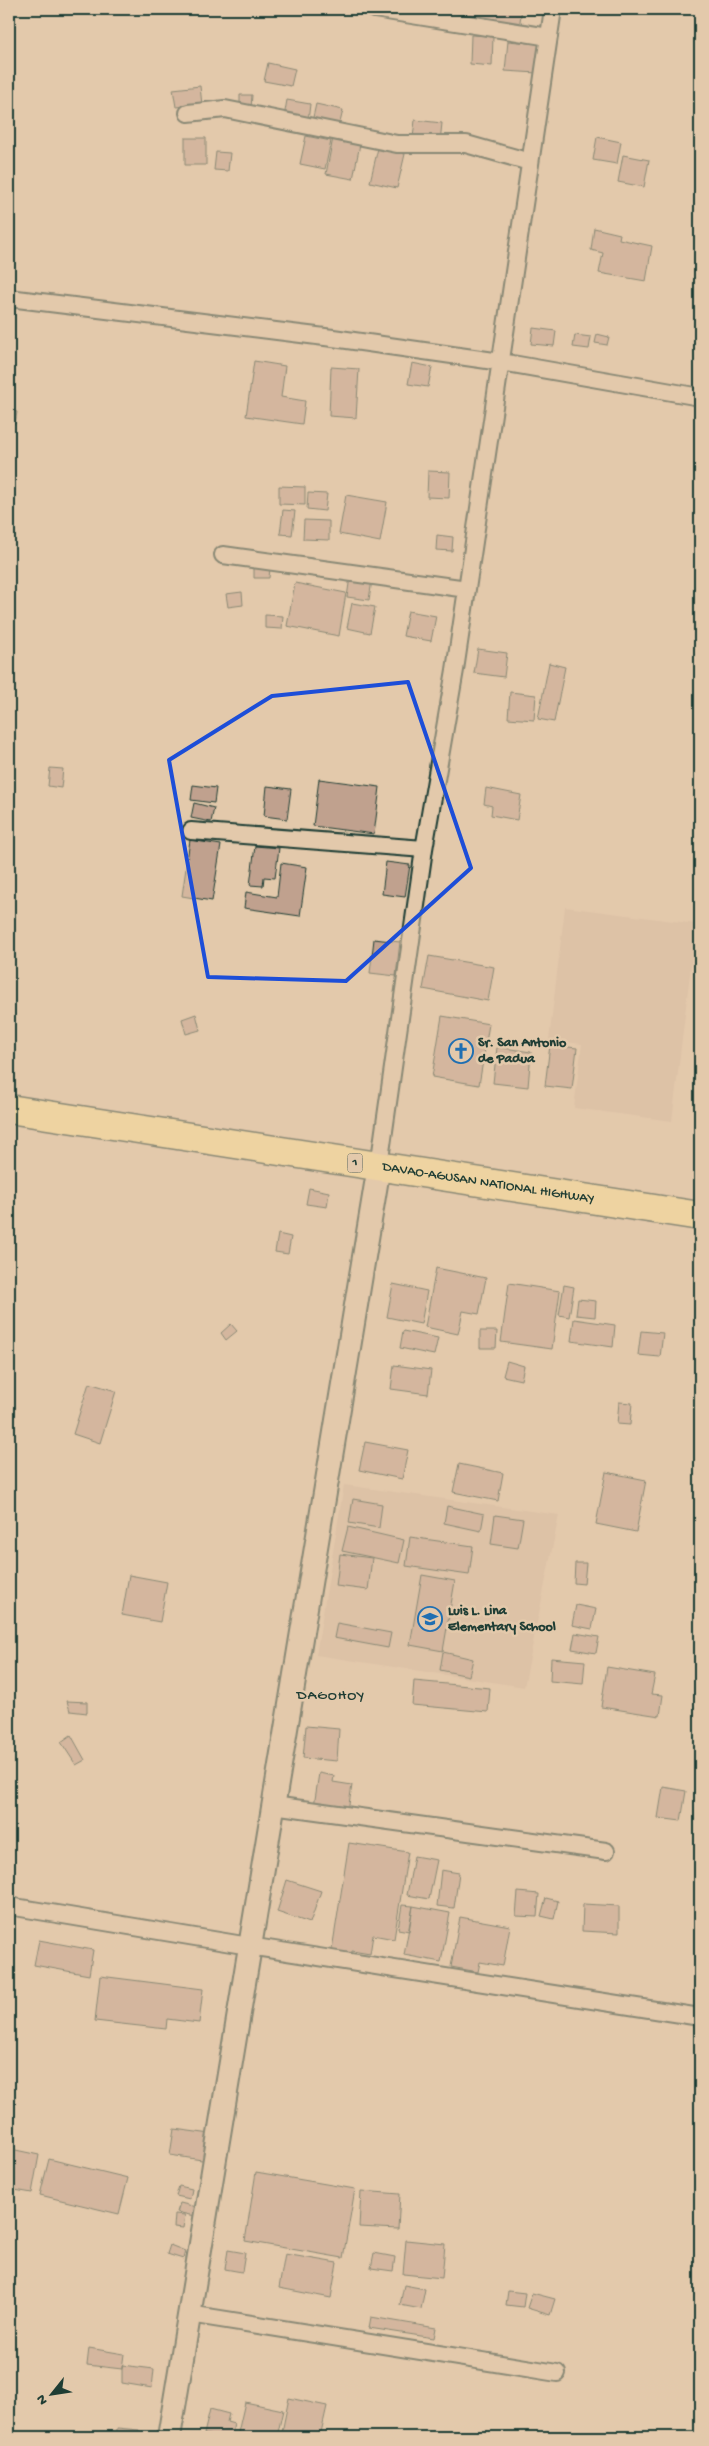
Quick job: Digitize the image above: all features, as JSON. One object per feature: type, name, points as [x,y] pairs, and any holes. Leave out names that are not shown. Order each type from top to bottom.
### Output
[{"type":"highway","name":"DAVAO-AGUSAN NATIONAL HIGHWAY","points":[[9,1109],[700,1216]]},
{"type":"street","points":[[374,9],[549,37]]},
{"type":"street","points":[[169,2437],[248,1946],[379,1166],[424,849],[467,588],[553,9]]},
{"type":"street","points":[[188,114],[225,109],[397,144],[466,144],[530,162]]},
{"type":"street","points":[[9,298],[333,338],[501,362],[700,397]]},
{"type":"street","points":[[223,555],[467,588]]},
{"type":"street","points":[[191,831],[424,849]]},
{"type":"street","points":[[273,1805],[606,1851]]},
{"type":"street","points":[[9,1906],[248,1946],[700,2017]]},
{"type":"street","points":[[189,2314],[557,2373]]},
{"type":"highlighted area","points":[[408,682],[471,868],[346,981],[208,977],[169,760],[272,696]]},
{"type":"shaded area","points":[[565,907],[696,924],[672,1121],[574,1108],[582,1044],[549,1040]]},
{"type":"shaded area","name":"Luis L. Lina Elementary School","points":[[344,1485],[559,1515],[524,1687],[316,1655]]},
{"type":"building","points":[[467,9],[522,9],[519,27],[466,17]]},
{"type":"building","points":[[471,35],[493,36],[492,66],[470,64]]},
{"type":"building","points":[[508,41],[540,44],[537,73],[505,71]]},
{"type":"building","points":[[268,63],[295,69],[291,86],[264,81]]},
{"type":"building","points":[[200,86],[202,105],[176,107],[173,89]]},
{"type":"building","points":[[240,95],[252,95],[251,109],[240,109]]},
{"type":"building","points":[[287,100],[310,104],[308,121],[284,117]]},
{"type":"building","points":[[316,104],[343,110],[339,127],[312,122]]},
{"type":"building","points":[[415,120],[442,123],[440,142],[413,138]]},
{"type":"building","points":[[306,136],[331,141],[325,169],[300,164]]},
{"type":"building","points":[[597,137],[621,142],[617,164],[593,160]]},
{"type":"building","points":[[185,138],[206,138],[206,165],[185,165]]},
{"type":"building","points":[[333,138],[360,144],[353,179],[326,174]]},
{"type":"building","points":[[378,148],[405,154],[397,188],[370,182]]},
{"type":"building","points":[[216,152],[230,153],[228,171],[214,170]]},
{"type":"building","points":[[623,155],[649,160],[644,187],[618,182]]},
{"type":"building","points":[[594,228],[620,234],[619,239],[652,246],[646,281],[599,273],[603,253],[591,250]]},
{"type":"building","points":[[533,328],[556,331],[554,346],[531,344]]},
{"type":"building","points":[[597,334],[609,337],[607,345],[595,343]]},
{"type":"building","points":[[575,335],[591,337],[589,349],[573,347]]},
{"type":"building","points":[[254,361],[285,366],[281,397],[305,401],[302,424],[246,416]]},
{"type":"building","points":[[412,363],[432,367],[428,387],[408,384]]},
{"type":"building","points":[[331,367],[359,369],[356,418],[329,416]]},
{"type":"building","points":[[9,387],[13,387],[10,405],[9,405]]},
{"type":"building","points":[[9,410],[17,412],[15,424],[9,423]]},
{"type":"building","points":[[428,471],[450,472],[449,498],[427,497]]},
{"type":"building","points":[[279,486],[305,487],[305,505],[279,504]]},
{"type":"building","points":[[308,493],[327,494],[325,511],[307,509]]},
{"type":"building","points":[[346,495],[387,502],[380,542],[339,534]]},
{"type":"building","points":[[283,510],[295,511],[292,535],[280,534]]},
{"type":"building","points":[[304,520],[329,521],[329,540],[303,539]]},
{"type":"building","points":[[437,535],[453,537],[452,551],[436,550]]},
{"type":"building","points":[[254,567],[270,568],[269,578],[254,578]]},
{"type":"building","points":[[350,577],[372,580],[369,600],[347,597]]},
{"type":"building","points":[[295,583],[346,593],[339,636],[287,626]]},
{"type":"building","points":[[242,592],[243,605],[228,607],[226,594]]},
{"type":"building","points":[[352,603],[375,607],[370,633],[347,628]]},
{"type":"building","points":[[408,611],[436,616],[431,641],[403,636]]},
{"type":"building","points":[[265,615],[283,616],[282,629],[265,628]]},
{"type":"building","points":[[478,649],[507,653],[504,677],[474,673]]},
{"type":"building","points":[[549,663],[565,667],[554,722],[538,719]]},
{"type":"building","points":[[510,692],[536,695],[534,720],[508,718]]},
{"type":"building","points":[[50,768],[63,769],[61,788],[48,786]]},
{"type":"building","points":[[319,779],[380,787],[374,834],[313,826]]},
{"type":"building","points":[[193,785],[216,788],[214,803],[191,800]]},
{"type":"building","points":[[267,786],[291,789],[287,819],[264,816]]},
{"type":"building","points":[[486,788],[521,795],[517,820],[491,815],[492,806],[484,804]]},
{"type":"building","points":[[194,803],[214,808],[211,822],[191,818]]},
{"type":"building","points":[[190,840],[221,845],[212,901],[182,896]]},
{"type":"building","points":[[255,846],[279,848],[275,878],[264,877],[263,886],[250,885]]},
{"type":"building","points":[[386,862],[410,865],[405,897],[382,894]]},
{"type":"building","points":[[281,863],[307,867],[300,916],[244,908],[246,892],[277,897]]},
{"type":"building","points":[[374,939],[400,942],[396,976],[370,973]]},
{"type":"building","points":[[429,956],[494,967],[488,1001],[423,989]]},
{"type":"building","points":[[196,1014],[200,1030],[186,1034],[182,1019]]},
{"type":"building","points":[[442,1016],[489,1024],[479,1085],[432,1077]]},
{"type":"building","points":[[550,1045],[577,1048],[572,1089],[545,1086]]},
{"type":"building","points":[[497,1047],[531,1052],[528,1087],[493,1083]]},
{"type":"building","points":[[309,1188],[329,1192],[327,1207],[306,1204]]},
{"type":"building","points":[[278,1234],[291,1237],[288,1254],[275,1252]]},
{"type":"building","points":[[436,1268],[486,1278],[479,1314],[463,1311],[458,1334],[425,1327]]},
{"type":"building","points":[[509,1283],[560,1291],[552,1349],[501,1342]]},
{"type":"building","points":[[393,1284],[427,1291],[421,1324],[387,1317]]},
{"type":"building","points":[[564,1285],[574,1287],[569,1317],[559,1315]]},
{"type":"building","points":[[578,1299],[596,1301],[595,1317],[576,1315]]},
{"type":"building","points":[[574,1319],[615,1325],[613,1347],[571,1341]]},
{"type":"building","points":[[231,1324],[237,1331],[226,1340],[221,1333]]},
{"type":"building","points":[[403,1331],[438,1338],[434,1355],[400,1348]]},
{"type":"building","points":[[480,1331],[497,1331],[496,1348],[480,1348]]},
{"type":"building","points":[[641,1331],[663,1333],[660,1357],[638,1355]]},
{"type":"building","points":[[507,1361],[524,1366],[521,1380],[503,1376]]},
{"type":"building","points":[[394,1365],[431,1370],[428,1394],[391,1389]]},
{"type":"building","points":[[89,1383],[116,1391],[100,1443],[73,1434]]},
{"type":"building","points":[[619,1402],[632,1403],[630,1425],[617,1424]]},
{"type":"building","points":[[365,1442],[408,1450],[402,1479],[359,1470]]},
{"type":"building","points":[[459,1464],[503,1473],[498,1501],[453,1492]]},
{"type":"building","points":[[606,1472],[646,1480],[636,1532],[596,1524]]},
{"type":"building","points":[[353,1499],[382,1504],[379,1528],[349,1523]]},
{"type":"building","points":[[447,1506],[484,1514],[481,1531],[444,1523]]},
{"type":"building","points":[[495,1515],[523,1519],[518,1548],[491,1544]]},
{"type":"building","points":[[348,1527],[404,1540],[399,1563],[342,1551]]},
{"type":"building","points":[[410,1537],[473,1546],[469,1575],[406,1566]]},
{"type":"building","points":[[340,1554],[372,1558],[368,1590],[336,1586]]},
{"type":"building","points":[[575,1563],[586,1563],[584,1584],[574,1583]]},
{"type":"building","points":[[129,1575],[167,1582],[160,1622],[122,1615]]},
{"type":"building","points":[[422,1575],[455,1581],[443,1651],[410,1645]]},
{"type":"building","points":[[576,1605],[596,1609],[592,1629],[572,1625]]},
{"type":"building","points":[[337,1623],[391,1633],[388,1648],[334,1638]]},
{"type":"building","points":[[575,1633],[599,1637],[596,1653],[572,1649]]},
{"type":"building","points":[[443,1652],[473,1659],[469,1676],[440,1670]]},
{"type":"building","points":[[551,1658],[585,1661],[583,1684],[550,1681]]},
{"type":"building","points":[[607,1667],[655,1675],[651,1694],[663,1695],[660,1716],[601,1707]]},
{"type":"building","points":[[414,1681],[490,1688],[488,1712],[412,1705]]},
{"type":"building","points":[[67,1701],[87,1702],[87,1713],[70,1711]]},
{"type":"building","points":[[306,1726],[339,1729],[337,1761],[303,1758]]},
{"type":"building","points":[[71,1735],[85,1760],[76,1765],[61,1742]]},
{"type":"building","points":[[319,1773],[334,1776],[333,1782],[352,1785],[348,1811],[314,1806]]},
{"type":"building","points":[[663,1787],[686,1791],[681,1821],[658,1818]]},
{"type":"building","points":[[349,1843],[408,1852],[394,1939],[373,1935],[370,1954],[352,1951],[351,1960],[331,1956]]},
{"type":"building","points":[[414,1856],[437,1860],[429,1899],[407,1895]]},
{"type":"building","points":[[441,1870],[459,1873],[454,1908],[437,1906]]},
{"type":"building","points":[[287,1880],[321,1891],[310,1923],[277,1912]]},
{"type":"building","points":[[518,1892],[539,1894],[537,1917],[516,1916]]},
{"type":"building","points":[[546,1898],[558,1901],[554,1919],[541,1916]]},
{"type":"building","points":[[583,1904],[619,1906],[619,1933],[582,1931]]},
{"type":"building","points":[[402,1905],[413,1906],[409,1931],[398,1929]]},
{"type":"building","points":[[413,1906],[450,1913],[441,1962],[404,1955]]},
{"type":"building","points":[[460,1917],[510,1926],[503,1966],[480,1962],[478,1972],[451,1967]]},
{"type":"building","points":[[39,1940],[93,1950],[89,1975],[34,1965]]},
{"type":"building","points":[[100,1976],[203,1989],[199,2023],[167,2019],[166,2029],[95,2021]]},
{"type":"building","points":[[174,2129],[211,2134],[208,2161],[170,2155]]},
{"type":"building","points":[[11,2149],[39,2155],[32,2193],[9,2189]]},
{"type":"building","points":[[49,2159],[128,2178],[119,2214],[40,2195]]},
{"type":"building","points":[[256,2172],[355,2189],[343,2258],[245,2241]]},
{"type":"building","points":[[179,2186],[192,2189],[190,2199],[176,2196]]},
{"type":"building","points":[[361,2191],[400,2194],[398,2229],[359,2227]]},
{"type":"building","points":[[180,2203],[197,2207],[194,2216],[177,2212]]},
{"type":"building","points":[[175,2214],[185,2215],[183,2228],[174,2227]]},
{"type":"building","points":[[406,2240],[445,2244],[442,2278],[403,2274]]},
{"type":"building","points":[[170,2245],[185,2251],[183,2259],[167,2254]]},
{"type":"building","points":[[228,2250],[245,2253],[242,2272],[225,2269]]},
{"type":"building","points":[[374,2253],[395,2257],[393,2271],[371,2268]]},
{"type":"building","points":[[285,2254],[337,2263],[331,2298],[279,2288]]},
{"type":"building","points":[[404,2285],[425,2289],[421,2309],[400,2305]]},
{"type":"building","points":[[508,2291],[525,2293],[523,2307],[506,2305]]},
{"type":"building","points":[[532,2293],[555,2299],[550,2315],[527,2308]]},
{"type":"building","points":[[371,2317],[436,2328],[434,2338],[369,2328]]},
{"type":"building","points":[[89,2348],[124,2354],[122,2369],[87,2365]]},
{"type":"building","points":[[122,2365],[154,2369],[152,2388],[122,2383]]},
{"type":"building","points":[[289,2398],[327,2406],[320,2437],[281,2437]]},
{"type":"building","points":[[245,2402],[283,2410],[277,2437],[237,2437]]},
{"type":"building","points":[[210,2409],[229,2414],[227,2422],[234,2424],[231,2437],[217,2437],[204,2434]]},
{"type":"building","points":[[117,2428],[139,2430],[139,2437],[117,2437]]},
{"type":"place","name":"Sr. San Antonio de Padua","points":[[461,1051]]},
{"type":"place","name":"Luis L. Lina Elementary School","points":[[430,1619]]},
{"type":"district","name":"DAGOHOY","points":[[331,1696]]}]
